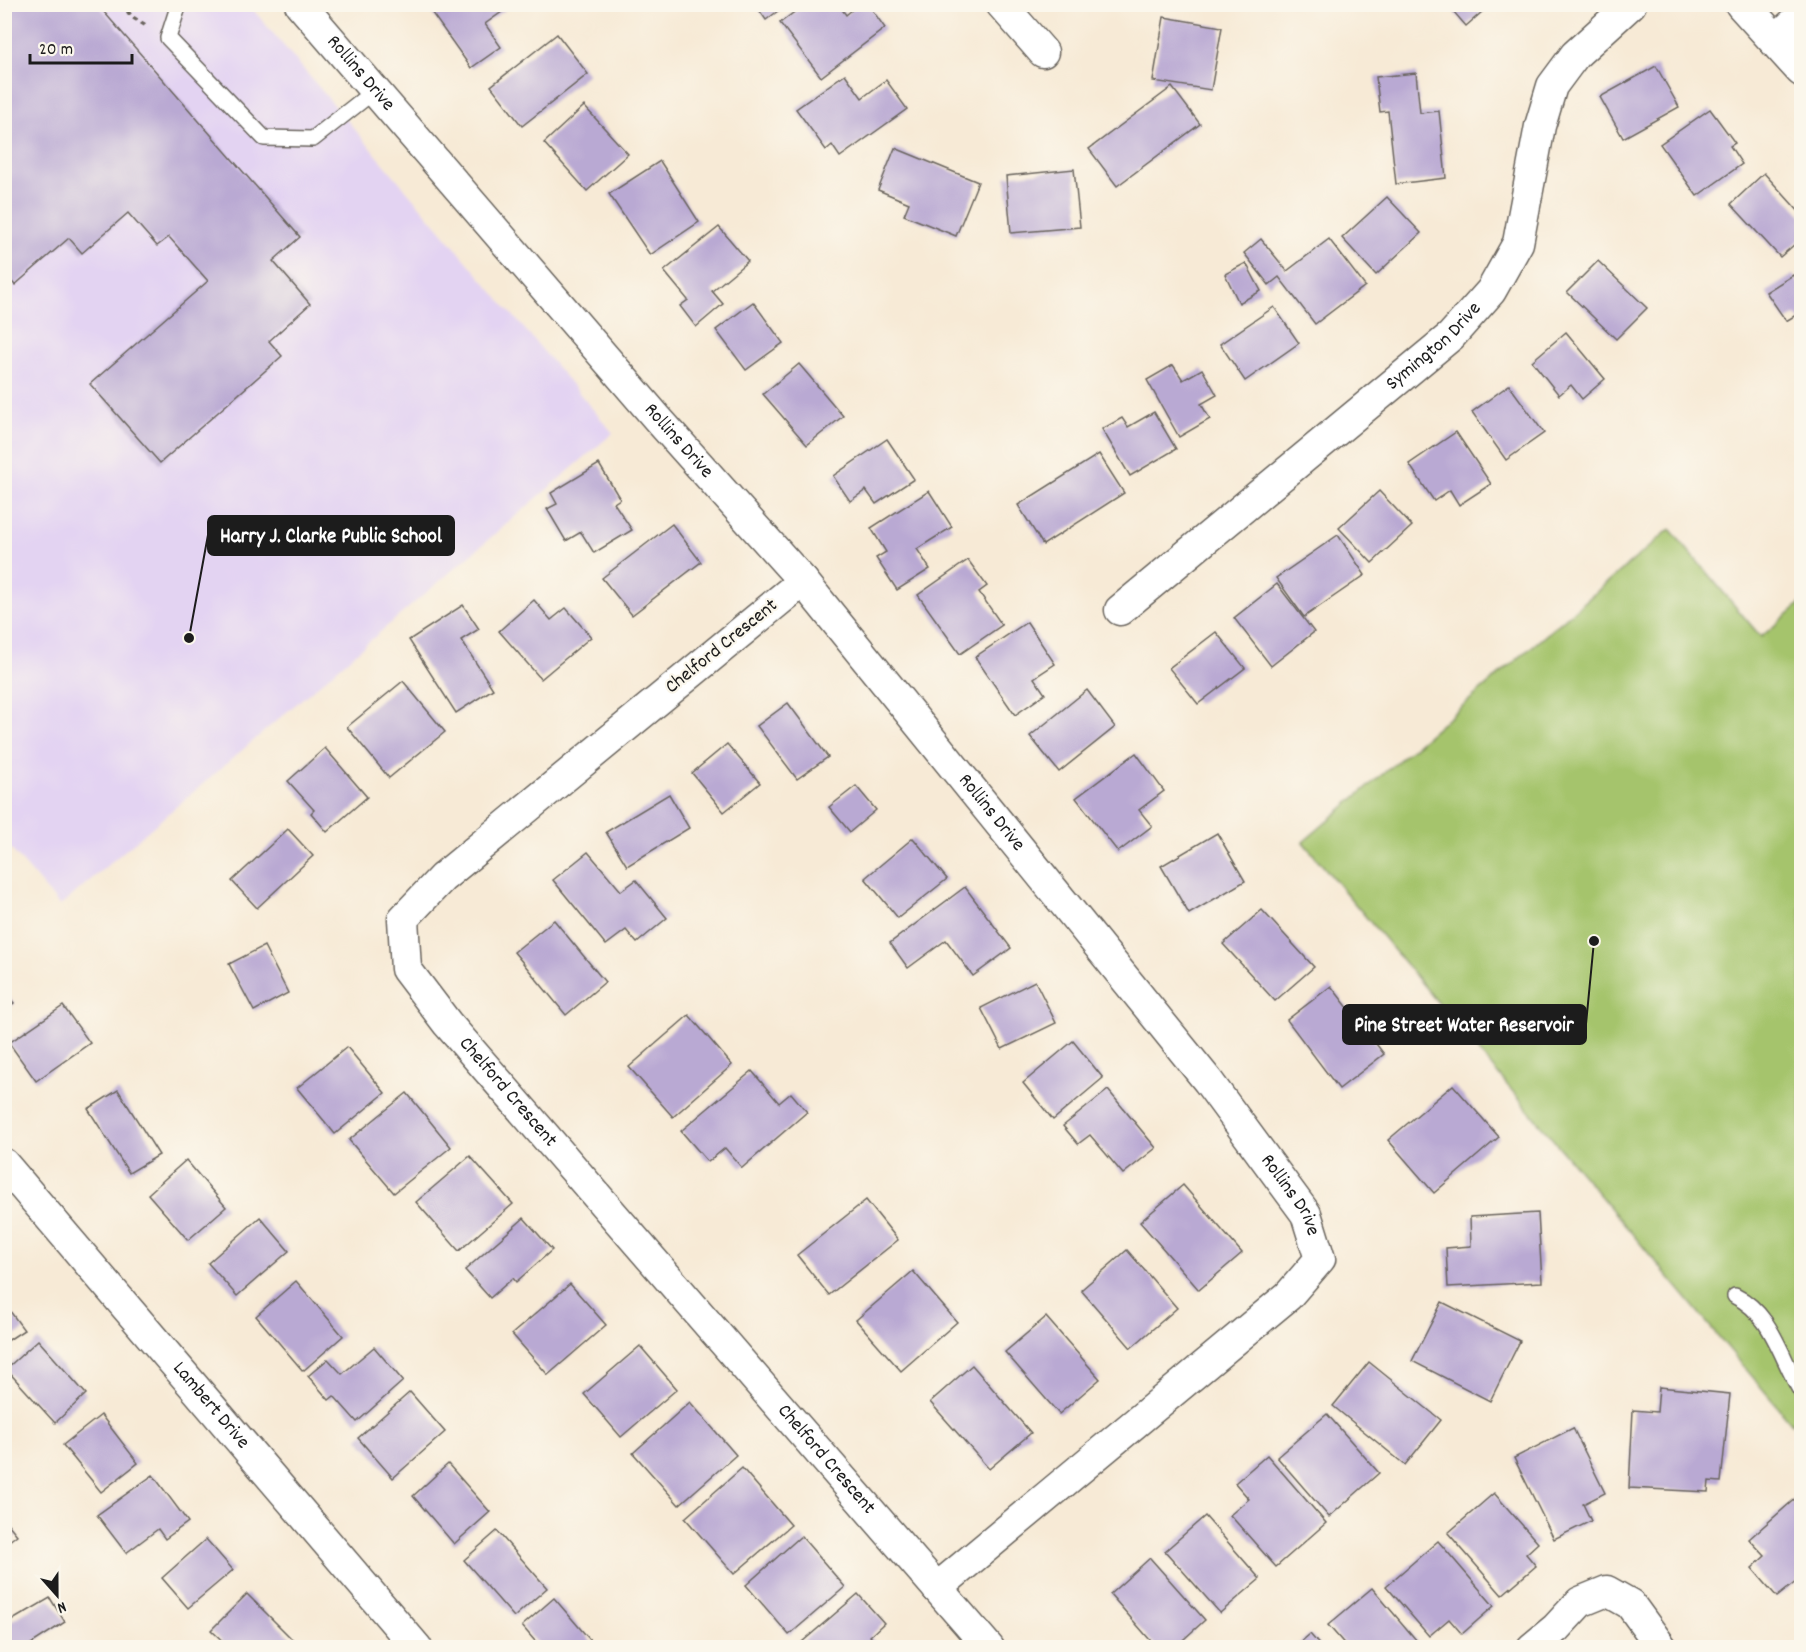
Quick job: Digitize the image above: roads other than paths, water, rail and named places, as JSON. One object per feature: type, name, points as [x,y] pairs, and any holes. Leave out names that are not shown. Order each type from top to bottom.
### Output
[{"type":"street","name":"Rollins Drive","points":[[300,4],[657,418],[803,580],[1208,1081],[1306,1214],[1320,1258],[1288,1296],[937,1588]]},
{"type":"street","points":[[1001,4],[1042,52]]},
{"type":"street","name":"Symington Drive","points":[[1120,610],[1451,336],[1491,291],[1518,243],[1540,126],[1552,86],[1575,55],[1631,4]]},
{"type":"street","points":[[1742,4],[1802,70]]},
{"type":"street","points":[[1775,40],[1802,15]]},
{"type":"street","name":"Chelford Crescent","points":[[803,580],[442,878],[403,919],[406,969],[447,1023],[989,1647]]},
{"type":"street","name":"Lambert Drive","points":[[4,1164],[417,1647]]},
{"type":"street","points":[[1532,1647],[1556,1628],[1580,1602],[1607,1591],[1630,1604],[1662,1647]]},
{"type":"lane","points":[[179,4],[168,38],[264,138],[313,139],[374,91]]},
{"type":"lane","points":[[1735,1296],[1745,1301],[1767,1324],[1780,1347],[1790,1374],[1802,1393]]},
{"type":"place","name":"Harry J. Clarke Public School","points":[[189,638]]},
{"type":"place","name":"Pine Street Water Reservoir","points":[[1594,941]]}]
